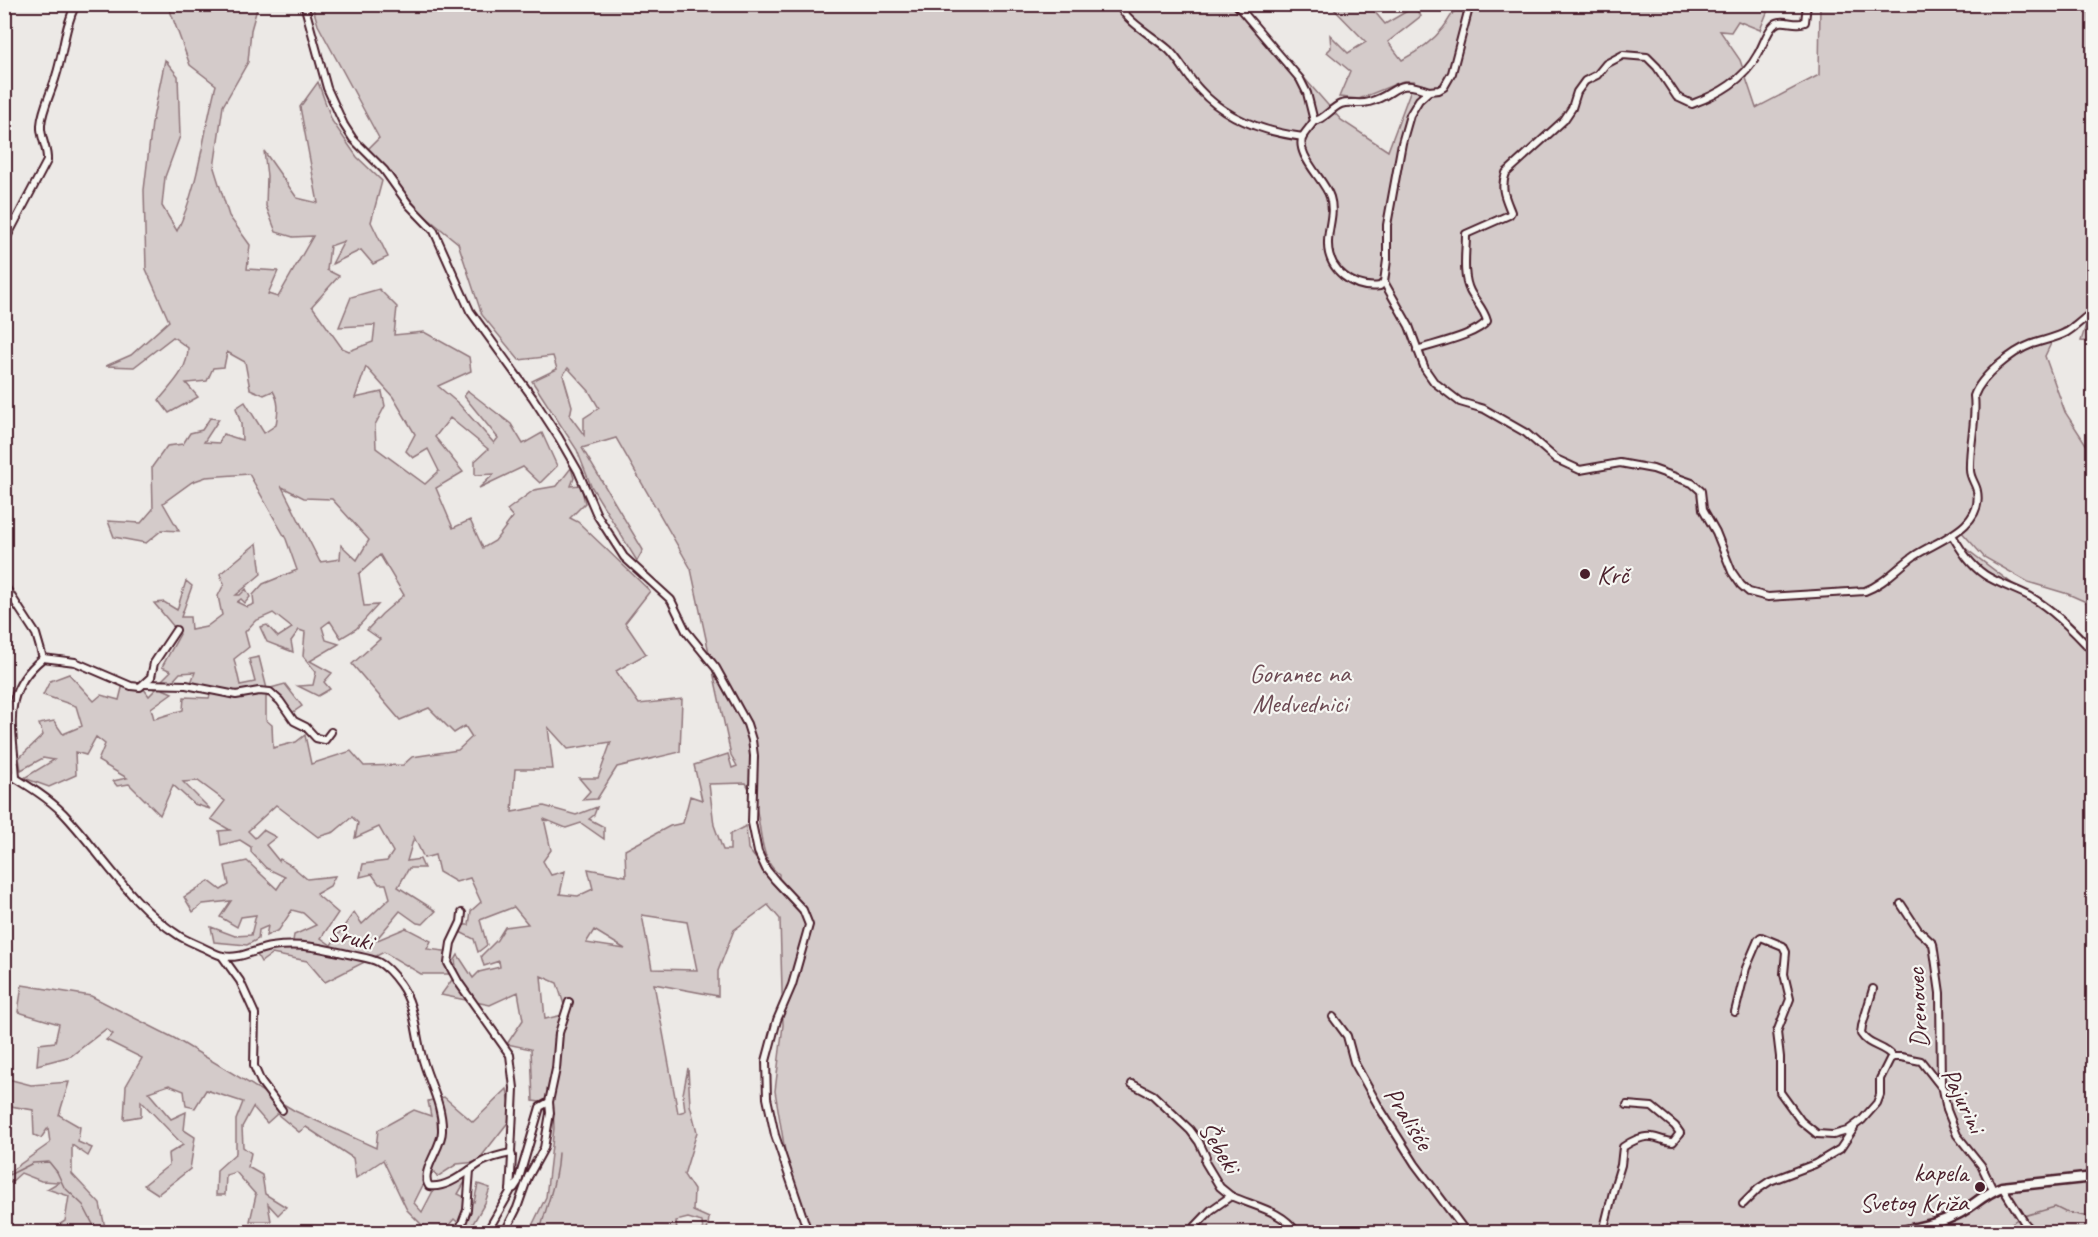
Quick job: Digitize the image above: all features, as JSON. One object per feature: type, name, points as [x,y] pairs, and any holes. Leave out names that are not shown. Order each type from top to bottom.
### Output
[{"type":"main road","points":[[1899,1233],[1935,1224],[1959,1213],[1993,1190],[2002,1187],[2094,1177]]},
{"type":"street","points":[[4,245],[47,161],[48,152],[40,124],[57,74],[68,22],[76,4]]},
{"type":"street","points":[[304,4],[327,88],[344,125],[353,139],[384,170],[409,205],[434,231],[470,311],[559,438],[603,523],[624,557],[671,600],[686,631],[721,676],[747,724],[754,756],[752,823],[758,852],[766,869],[803,910],[809,926],[795,975],[777,1020],[766,1061],[767,1098],[775,1135],[808,1233]]},
{"type":"street","points":[[1118,4],[1127,17],[1169,51],[1200,91],[1215,104],[1260,128],[1303,137]]},
{"type":"street","points":[[1236,4],[1300,79],[1307,93],[1314,121]]},
{"type":"street","points":[[1384,282],[1380,286],[1362,285],[1339,273],[1328,250],[1332,207],[1329,195],[1310,165],[1301,145],[1303,137],[1314,121],[1320,120],[1331,109],[1342,104],[1366,104],[1407,84],[1429,91],[1444,87],[1452,73],[1470,4]]},
{"type":"street","points":[[1417,350],[1470,332],[1487,321],[1466,279],[1466,234],[1509,215],[1502,191],[1506,173],[1564,120],[1572,108],[1577,92],[1585,81],[1597,75],[1606,64],[1623,55],[1647,57],[1657,67],[1677,97],[1692,104],[1731,84],[1745,73],[1772,26],[1782,21],[1801,24],[1805,22],[1807,4]]},
{"type":"street","points":[[1429,91],[1419,100],[1410,115],[1402,144],[1387,225],[1387,260],[1384,282],[1409,326],[1425,369],[1440,388],[1460,402],[1484,409],[1526,433],[1557,459],[1580,470],[1620,463],[1653,468],[1692,483],[1701,491],[1703,509],[1716,532],[1732,572],[1741,585],[1758,596],[1795,597],[1865,591],[1874,588],[1928,546],[1952,535],[1968,523],[1976,506],[1978,492],[1969,472],[1974,396],[1977,387],[2015,352],[2069,331],[2094,312]]},
{"type":"street","points":[[1952,535],[1976,567],[1986,575],[2032,598],[2066,625],[2094,653]]},
{"type":"street","points":[[4,585],[36,634],[43,658]]},
{"type":"street","points":[[16,778],[7,708],[10,693],[23,674],[43,658],[96,669],[131,686],[140,687],[151,677],[154,663],[176,630]]},
{"type":"street","points":[[144,684],[186,685],[236,695],[259,691],[270,692],[280,700],[294,721],[306,727],[316,738],[325,740],[331,732]]},
{"type":"street","points":[[4,771],[44,796],[62,812],[136,897],[168,928],[179,936],[222,956],[240,981],[255,1014],[254,1066],[261,1082],[282,1110]]},
{"type":"street","name":"Drenovec","points":[[1901,904],[1918,930],[1933,944],[1940,993],[1941,1086]]},
{"type":"street","points":[[462,912],[461,922],[451,943],[448,963],[459,983],[510,1055],[514,1088],[510,1190],[487,1233]]},
{"type":"street","points":[[1735,1012],[1746,968],[1758,940],[1761,936],[1766,937],[1782,946],[1786,952],[1784,974],[1790,999],[1777,1032],[1780,1092],[1801,1121],[1816,1134],[1833,1136],[1854,1127]]},
{"type":"street","name":"Sruki","points":[[222,956],[234,957],[270,947],[306,944],[380,963],[400,983],[406,993],[416,1025],[420,1052],[441,1115],[440,1144],[426,1176],[426,1182],[429,1186],[439,1187],[483,1162],[511,1153]]},
{"type":"street","points":[[1743,1204],[1770,1181],[1815,1164],[1840,1149],[1854,1127],[1877,1103],[1880,1095],[1880,1079],[1886,1063],[1893,1057],[1888,1050],[1871,1044],[1862,1034],[1862,1026],[1873,989]]},
{"type":"street","points":[[505,1233],[528,1177],[544,1148],[550,1113],[549,1102],[556,1070],[559,1033],[569,1002]]},
{"type":"street","name":"Prališće","points":[[1333,1017],[1347,1036],[1354,1062],[1379,1107],[1415,1164],[1466,1233]]},
{"type":"street","name":"Pajurini","points":[[1893,1057],[1921,1061],[1941,1086],[1957,1135],[1981,1165],[1993,1190]]},
{"type":"street","name":"Šebeki","points":[[1132,1084],[1153,1095],[1190,1130],[1199,1142],[1206,1157],[1205,1162],[1220,1187],[1231,1196],[1211,1210],[1190,1233]]},
{"type":"street","points":[[510,1190],[518,1182],[540,1107],[549,1102]]},
{"type":"street","points":[[1603,1233],[1621,1166],[1623,1147],[1638,1139],[1651,1136],[1664,1142],[1673,1142],[1680,1133],[1652,1107],[1627,1105]]},
{"type":"street","points":[[459,1231],[467,1210],[470,1170]]},
{"type":"street","points":[[2002,1187],[2033,1233]]},
{"type":"street","points":[[1231,1196],[1264,1208],[1286,1221],[1296,1233]]},
{"type":"green space","name":"Goranec na Medvednici","points":[[168,5],[258,5],[251,30],[248,62],[223,106],[214,168],[229,216],[250,245],[247,269],[278,271],[268,294],[278,297],[313,236],[293,237],[276,232],[266,206],[267,176],[264,151],[297,198],[318,203],[300,107],[318,82],[332,121],[357,157],[382,181],[371,222],[388,257],[373,264],[361,250],[332,264],[344,241],[330,246],[327,270],[339,276],[312,306],[342,348],[349,351],[373,342],[375,325],[339,327],[351,297],[379,289],[397,307],[394,335],[424,332],[469,357],[471,371],[438,386],[459,404],[494,443],[498,438],[464,396],[468,391],[511,424],[523,444],[542,433],[557,466],[540,483],[523,467],[479,488],[494,474],[475,475],[475,461],[488,449],[450,418],[435,437],[463,472],[436,488],[453,528],[470,520],[483,548],[495,541],[513,517],[507,510],[534,490],[557,486],[571,468],[574,478],[571,486],[581,485],[585,503],[570,518],[578,522],[650,591],[625,623],[646,654],[616,671],[639,704],[682,699],[680,752],[617,767],[597,799],[582,800],[590,791],[579,778],[598,778],[611,742],[568,749],[548,727],[553,769],[515,769],[512,812],[544,806],[576,815],[597,807],[594,815],[589,819],[604,827],[604,839],[581,823],[566,828],[544,819],[551,850],[543,861],[551,875],[565,871],[560,894],[578,896],[593,889],[588,869],[626,876],[625,850],[670,826],[683,823],[690,796],[702,800],[694,765],[728,754],[732,768],[737,766],[731,755],[691,569],[616,438],[582,448],[643,550],[637,561],[591,486],[577,450],[532,381],[557,369],[553,356],[519,360],[482,315],[458,243],[420,212],[367,150],[379,138],[318,25],[312,5],[1240,5],[1341,120],[1388,151],[1414,81],[1403,81],[1359,99],[1339,97],[1350,71],[1327,52],[1331,48],[1330,35],[1348,53],[1366,42],[1330,5],[1381,5],[1374,11],[1385,24],[1414,7],[1421,16],[1388,42],[1402,60],[1429,42],[1439,33],[1453,13],[1465,5],[1770,5],[1760,30],[1738,21],[1731,32],[1720,31],[1740,60],[1756,108],[1819,75],[1820,5],[2093,5],[2093,342],[2081,341],[2090,312],[2056,333],[2045,356],[2065,412],[2093,455],[2093,605],[2068,594],[2028,582],[1984,557],[1959,529],[1948,535],[2076,632],[2093,653],[2093,1232],[808,1232],[792,1193],[775,1091],[783,1025],[780,919],[768,905],[734,930],[718,971],[718,996],[654,984],[678,1113],[685,1111],[683,1094],[688,1068],[690,1105],[697,1132],[684,1175],[694,1190],[693,1211],[709,1218],[707,1232],[703,1232],[702,1222],[688,1218],[676,1221],[677,1232],[529,1232],[546,1197],[554,1128],[553,1104],[533,1101],[531,1049],[507,1044],[523,1020],[518,992],[490,1005],[441,995],[457,973],[455,960],[458,955],[473,978],[479,972],[500,967],[499,961],[484,966],[481,956],[497,940],[505,927],[528,924],[514,907],[480,920],[487,945],[478,952],[474,939],[458,931],[460,925],[469,925],[471,911],[481,902],[470,878],[456,882],[439,872],[435,855],[424,858],[414,837],[407,861],[420,859],[424,868],[409,868],[398,887],[436,911],[423,924],[417,923],[400,911],[375,941],[406,928],[431,941],[427,949],[452,952],[450,974],[421,974],[384,952],[325,982],[307,961],[272,954],[261,962],[256,953],[293,941],[294,935],[316,925],[303,913],[292,910],[279,930],[266,936],[268,926],[259,930],[258,939],[247,945],[214,942],[211,927],[235,936],[251,935],[256,915],[241,917],[237,927],[220,917],[231,901],[203,904],[193,912],[184,897],[209,881],[221,890],[229,885],[225,866],[247,861],[277,889],[285,877],[266,868],[251,852],[251,847],[240,840],[221,845],[219,831],[230,830],[211,819],[225,801],[198,781],[183,782],[210,809],[194,804],[173,785],[160,815],[129,784],[117,786],[113,781],[127,778],[98,761],[105,744],[96,737],[86,755],[75,752],[76,775],[49,787],[24,778],[54,760],[43,758],[21,770],[19,758],[43,735],[39,724],[54,721],[63,734],[82,726],[76,706],[43,695],[50,681],[69,674],[94,701],[101,695],[119,700],[123,684],[141,685],[149,696],[158,687],[172,693],[151,708],[154,719],[183,710],[184,697],[209,698],[213,688],[191,683],[195,672],[180,673],[170,684],[160,682],[171,671],[162,667],[180,634],[154,603],[164,602],[177,610],[186,581],[192,586],[181,617],[190,617],[191,630],[206,627],[222,615],[218,596],[224,584],[220,574],[257,543],[261,574],[236,595],[240,595],[246,589],[250,597],[245,603],[241,599],[237,602],[247,607],[254,604],[253,595],[263,584],[297,570],[286,539],[249,474],[206,477],[192,482],[163,503],[179,531],[162,530],[146,543],[114,537],[108,521],[141,523],[153,509],[152,467],[167,446],[183,444],[190,433],[202,430],[210,418],[219,419],[204,442],[219,443],[223,434],[242,440],[241,424],[236,408],[245,402],[264,433],[276,425],[278,403],[273,391],[264,395],[250,389],[245,362],[227,352],[224,367],[213,368],[207,381],[186,383],[198,397],[169,413],[159,400],[182,370],[188,348],[173,337],[134,367],[106,366],[131,355],[169,321],[146,269],[144,190],[152,123],[165,60],[178,76],[180,136],[165,177],[162,206],[177,231],[196,178],[216,85],[190,65]],"holes":[[[366,367],[393,397],[415,434],[406,451],[413,458],[428,449],[439,471],[425,484],[376,448],[375,425],[385,406],[382,392],[355,398]],[[568,368],[589,391],[599,408],[584,418],[584,435],[570,416],[572,406],[563,375]],[[282,487],[304,498],[332,499],[369,540],[357,560],[341,545],[340,559],[320,562]],[[380,555],[404,595],[367,630],[380,639],[352,664],[400,720],[429,708],[454,733],[465,726],[472,737],[458,750],[412,757],[403,765],[364,766],[351,751],[311,764],[305,735],[296,742],[273,748],[272,725],[266,720],[266,697],[273,695],[289,715],[302,706],[285,684],[267,689],[259,657],[249,659],[255,682],[240,685],[234,659],[249,647],[245,632],[255,621],[273,613],[292,628],[278,637],[267,625],[260,627],[267,642],[293,652],[291,641],[299,630],[305,632],[303,656],[316,672],[313,685],[298,686],[318,696],[330,689],[324,682],[332,673],[310,661],[339,644],[326,640],[322,627],[330,621],[341,638],[356,629],[378,605],[364,606],[359,574]],[[746,783],[757,809],[767,859],[779,874],[779,887],[748,849],[746,826],[730,834],[730,850],[723,850],[714,825],[709,784]],[[276,805],[318,837],[334,832],[352,817],[358,823],[355,838],[379,827],[393,852],[387,861],[363,864],[360,877],[372,874],[379,884],[386,884],[390,898],[362,924],[354,912],[331,945],[321,938],[338,913],[316,894],[330,886],[335,876],[307,879],[292,866],[280,859],[279,861],[266,845],[276,837],[263,830],[255,838],[248,831]],[[642,915],[687,922],[697,970],[652,969]],[[594,930],[625,949],[586,943]],[[541,976],[557,983],[567,1014],[545,1019]]]},
{"type":"green space","points":[[22,985],[91,996],[174,1038],[295,1111],[376,1148],[378,1130],[414,1110],[431,1116],[428,1101],[444,1097],[473,1122],[507,1089],[513,1116],[477,1162],[457,1164],[437,1177],[434,1172],[422,1181],[423,1185],[414,1203],[422,1212],[433,1191],[469,1175],[458,1194],[474,1202],[478,1184],[490,1188],[485,1203],[468,1232],[454,1219],[443,1232],[429,1232],[407,1210],[383,1160],[356,1178],[353,1158],[306,1127],[299,1132],[277,1114],[267,1123],[253,1107],[242,1127],[243,1147],[251,1153],[248,1167],[262,1175],[265,1194],[286,1207],[278,1215],[268,1204],[271,1221],[250,1221],[256,1195],[236,1172],[226,1175],[225,1195],[216,1195],[217,1170],[236,1153],[236,1120],[243,1102],[206,1090],[195,1108],[186,1106],[184,1091],[169,1085],[148,1092],[171,1119],[186,1112],[184,1130],[195,1137],[190,1169],[158,1194],[144,1185],[169,1165],[168,1154],[183,1145],[141,1101],[141,1116],[124,1119],[126,1086],[142,1058],[106,1040],[113,1034],[106,1029],[71,1056],[37,1065],[39,1044],[55,1042],[59,1024],[18,1012]]},
{"type":"green space","points":[[4,1078],[31,1085],[69,1082],[59,1115],[80,1127],[78,1142],[92,1148],[88,1156],[72,1145],[72,1174],[100,1204],[106,1232],[48,1232],[65,1221],[69,1196],[47,1189],[59,1182],[41,1181],[21,1173],[10,1183],[5,1182],[5,1175],[50,1143],[48,1128],[41,1138],[34,1135],[33,1110],[5,1105]]},
{"type":"waterway","points":[[540,1232],[553,1184],[558,1153]]},
{"type":"waterway","points":[[4,1176],[33,1163],[49,1162],[64,1187],[83,1205],[97,1232]]},
{"type":"waterway","points":[[2024,1216],[2055,1207],[2065,1212],[2094,1218]]},
{"type":"waterway","points":[[1980,1232],[2000,1231],[2019,1218]]},
{"type":"place","name":"Krč","points":[[1585,574]]},
{"type":"place","name":"kapela Svetog Križa","points":[[1980,1187]]}]
